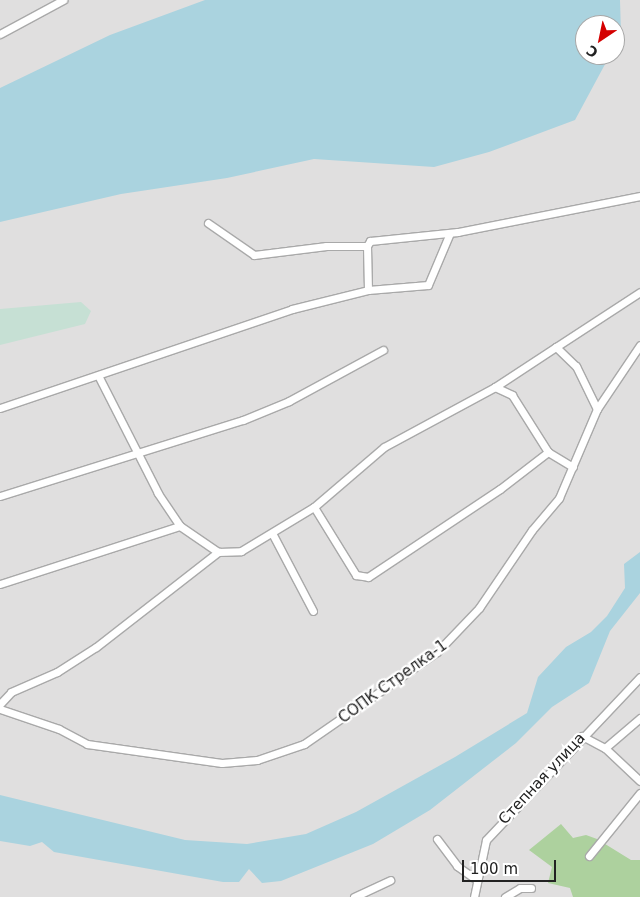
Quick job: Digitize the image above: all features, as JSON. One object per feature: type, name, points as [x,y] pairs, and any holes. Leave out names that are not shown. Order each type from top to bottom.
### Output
[{"type":"street","points":[[0,34],[63,0]]},
{"type":"street","points":[[368,290],[367,246],[370,241],[450,233],[640,196]]},
{"type":"street","points":[[208,223],[254,255],[326,246],[367,246]]},
{"type":"street","points":[[0,408],[292,309],[368,290],[428,285],[450,233]]},
{"type":"street","points":[[0,704],[11,692],[40,681],[89,652],[218,552],[241,551],[272,533],[314,507],[384,447],[495,387],[640,292]]},
{"type":"street","name":"СОПК Стрелка-1","points":[[0,709],[59,729],[87,744],[222,763],[257,760],[304,744],[437,652],[458,633],[559,498],[597,409],[640,345]]},
{"type":"street","points":[[556,347],[576,366],[597,409]]},
{"type":"street","points":[[0,496],[276,407],[383,350]]},
{"type":"street","points":[[98,375],[138,453],[180,526],[218,552]]},
{"type":"street","points":[[495,387],[512,396],[548,452],[573,467]]},
{"type":"street","points":[[314,507],[356,574],[368,577],[500,489],[548,452]]},
{"type":"street","points":[[0,584],[180,526]]},
{"type":"street","points":[[272,533],[312,612]]},
{"type":"street","name":"Степная улица","points":[[474,897],[486,840],[582,736],[640,677]]},
{"type":"street","points":[[605,748],[640,718]]},
{"type":"street","points":[[582,736],[605,748],[640,782]]},
{"type":"street","points":[[588,856],[640,793]]},
{"type":"street","points":[[438,839],[457,866],[477,880]]},
{"type":"street","points":[[354,897],[390,880]]},
{"type":"street","points":[[506,897],[520,888],[531,888]]},
{"type":"shaded area","points":[[0,0],[640,0],[640,897],[0,897]]},
{"type":"green space","points":[[81,302],[91,311],[85,324],[0,345],[0,309]]},
{"type":"green space","points":[[561,824],[573,838],[586,835],[597,839],[631,860],[640,860],[640,897],[573,897],[570,888],[548,883],[552,867],[529,850]]},
{"type":"water","points":[[205,0],[620,0],[620,15],[575,15],[575,65],[605,65],[575,120],[489,152],[434,167],[314,159],[227,178],[121,194],[0,222],[0,88],[110,35]]},
{"type":"water","points":[[640,552],[640,593],[610,631],[589,683],[552,707],[516,743],[430,810],[373,844],[281,881],[262,883],[249,869],[239,882],[223,882],[54,852],[42,842],[30,846],[0,841],[0,795],[185,840],[247,844],[306,834],[356,812],[455,757],[527,713],[538,677],[566,647],[591,632],[607,616],[625,588],[624,564]]}]
